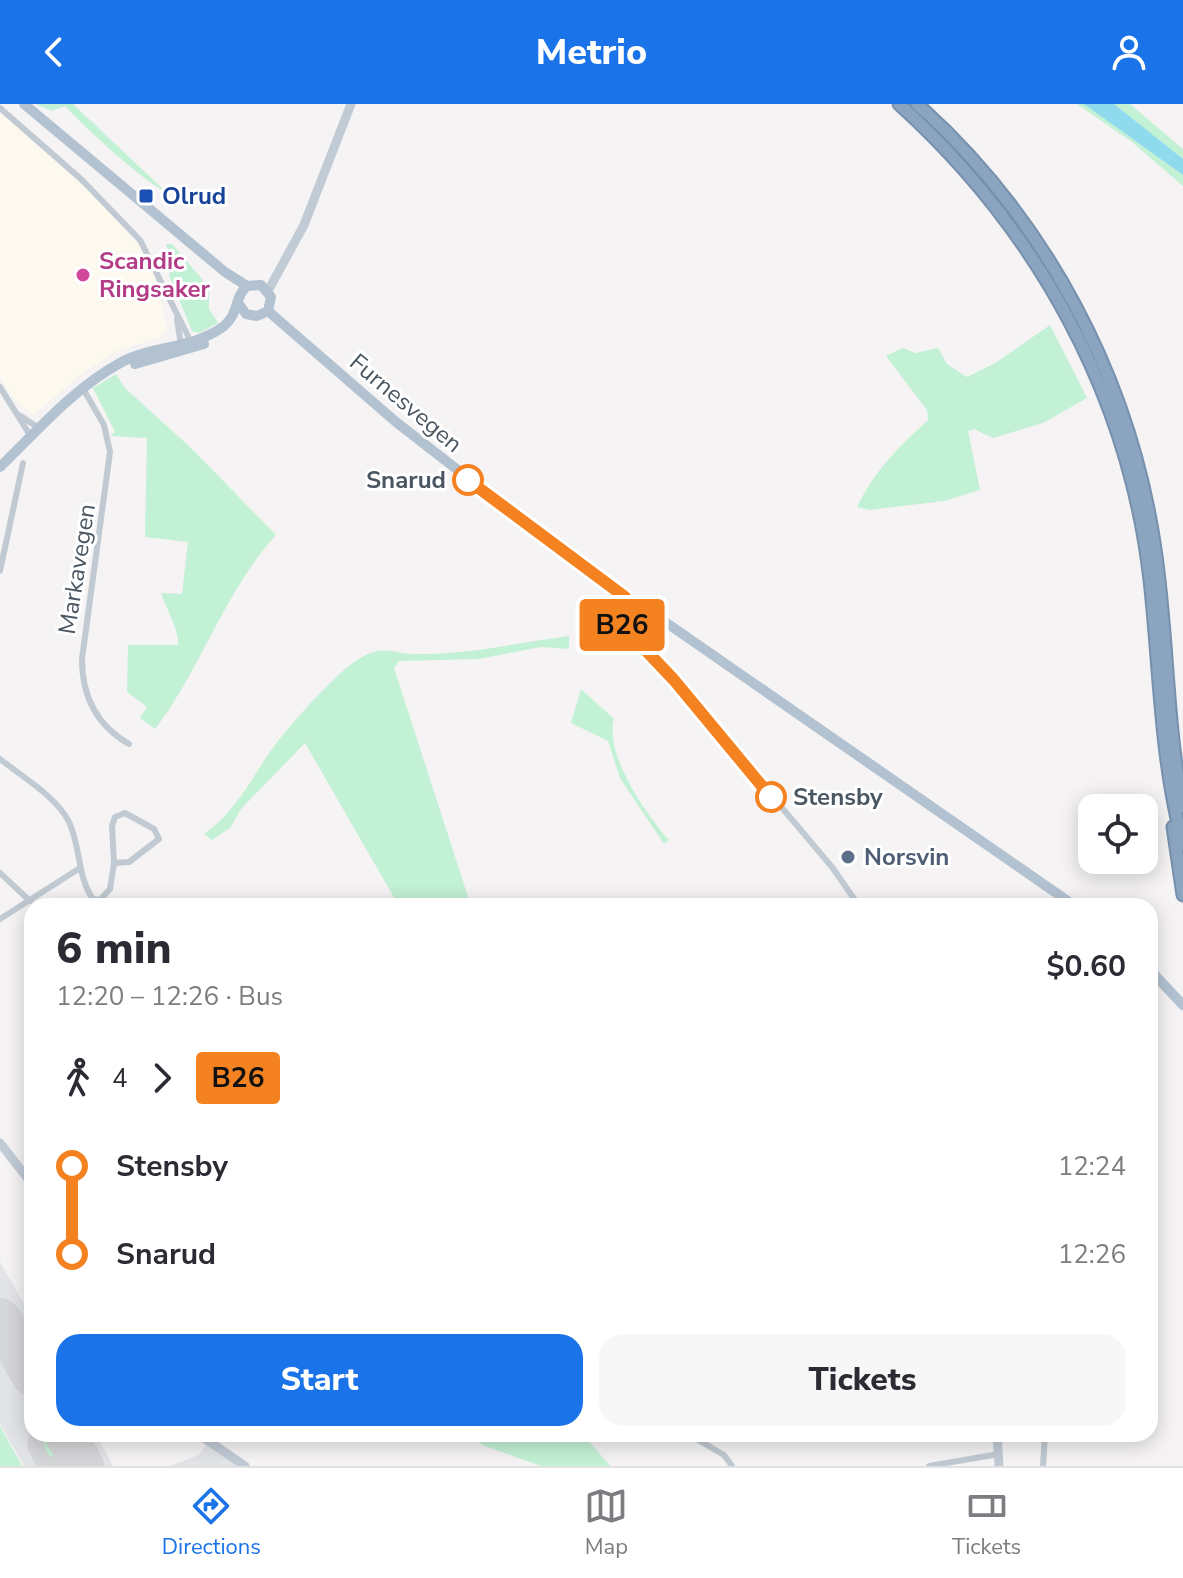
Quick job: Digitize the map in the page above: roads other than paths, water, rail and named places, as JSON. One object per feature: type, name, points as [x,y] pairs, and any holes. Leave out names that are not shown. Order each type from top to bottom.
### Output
[{"type":"highway","points":[[899,104],[959,162],[1011,225],[1070,319],[1104,394],[1122,446],[1142,526],[1151,594],[1163,745],[1183,895]]},
{"type":"highway","points":[[917,104],[968,154],[1036,240],[1080,314],[1114,390],[1139,469],[1151,524],[1171,740],[1183,807]]},
{"type":"highway","points":[[1171,795],[1183,844]]},
{"type":"main road","points":[[24,104],[225,272],[242,294],[249,315]]},
{"type":"main road","points":[[0,467],[82,387],[135,357],[186,344],[224,326],[242,294],[265,288],[304,225],[351,104]]},
{"type":"main road","points":[[110,370],[199,346],[249,315],[268,311],[271,301],[265,288]]},
{"type":"main road","name":"Furnesvegen","points":[[268,311],[458,473],[625,597],[1063,898]]},
{"type":"main road","points":[[1158,978],[1183,1005]]},
{"type":"main road","points":[[0,1143],[24,1174]]},
{"type":"main road","points":[[210,1442],[245,1466]]},
{"type":"main road","points":[[998,1442],[999,1466]]},
{"type":"street","points":[[0,108],[81,179],[134,232],[158,271],[186,344]]},
{"type":"street","points":[[0,387],[35,432]]},
{"type":"street","name":"Markavegen","points":[[82,387],[104,425],[110,452],[82,659],[83,683],[95,713],[129,744]]},
{"type":"street","points":[[19,415],[35,432]]},
{"type":"street","points":[[0,571],[2,550],[23,463]]},
{"type":"street","points":[[625,597],[617,611],[620,623],[674,680],[807,837],[853,898]]},
{"type":"street","points":[[0,759],[66,816],[74,835],[80,868],[93,898]]},
{"type":"street","points":[[100,898],[110,889],[114,863],[112,826],[120,814],[133,816],[156,832],[157,844],[129,862],[114,863]]},
{"type":"street","points":[[35,898],[80,868]]},
{"type":"street","points":[[0,873],[27,898]]},
{"type":"street","points":[[0,919],[24,905]]},
{"type":"street","points":[[702,1442],[724,1455],[732,1466]]},
{"type":"street","points":[[1043,1466],[1044,1442]]},
{"type":"street","points":[[929,1466],[999,1454]]},
{"type":"water","points":[[1084,104],[1114,104],[1183,159],[1183,175]]},
{"type":"place","name":"Olrud","points":[[146,196]]},
{"type":"place","name":"Scandic Ringsaker","points":[[83,275]]},
{"type":"place","name":"Snarud","points":[[468,480]]},
{"type":"place","name":"Stensby","points":[[771,797]]},
{"type":"place","name":"Norsvin","points":[[848,857]]}]
